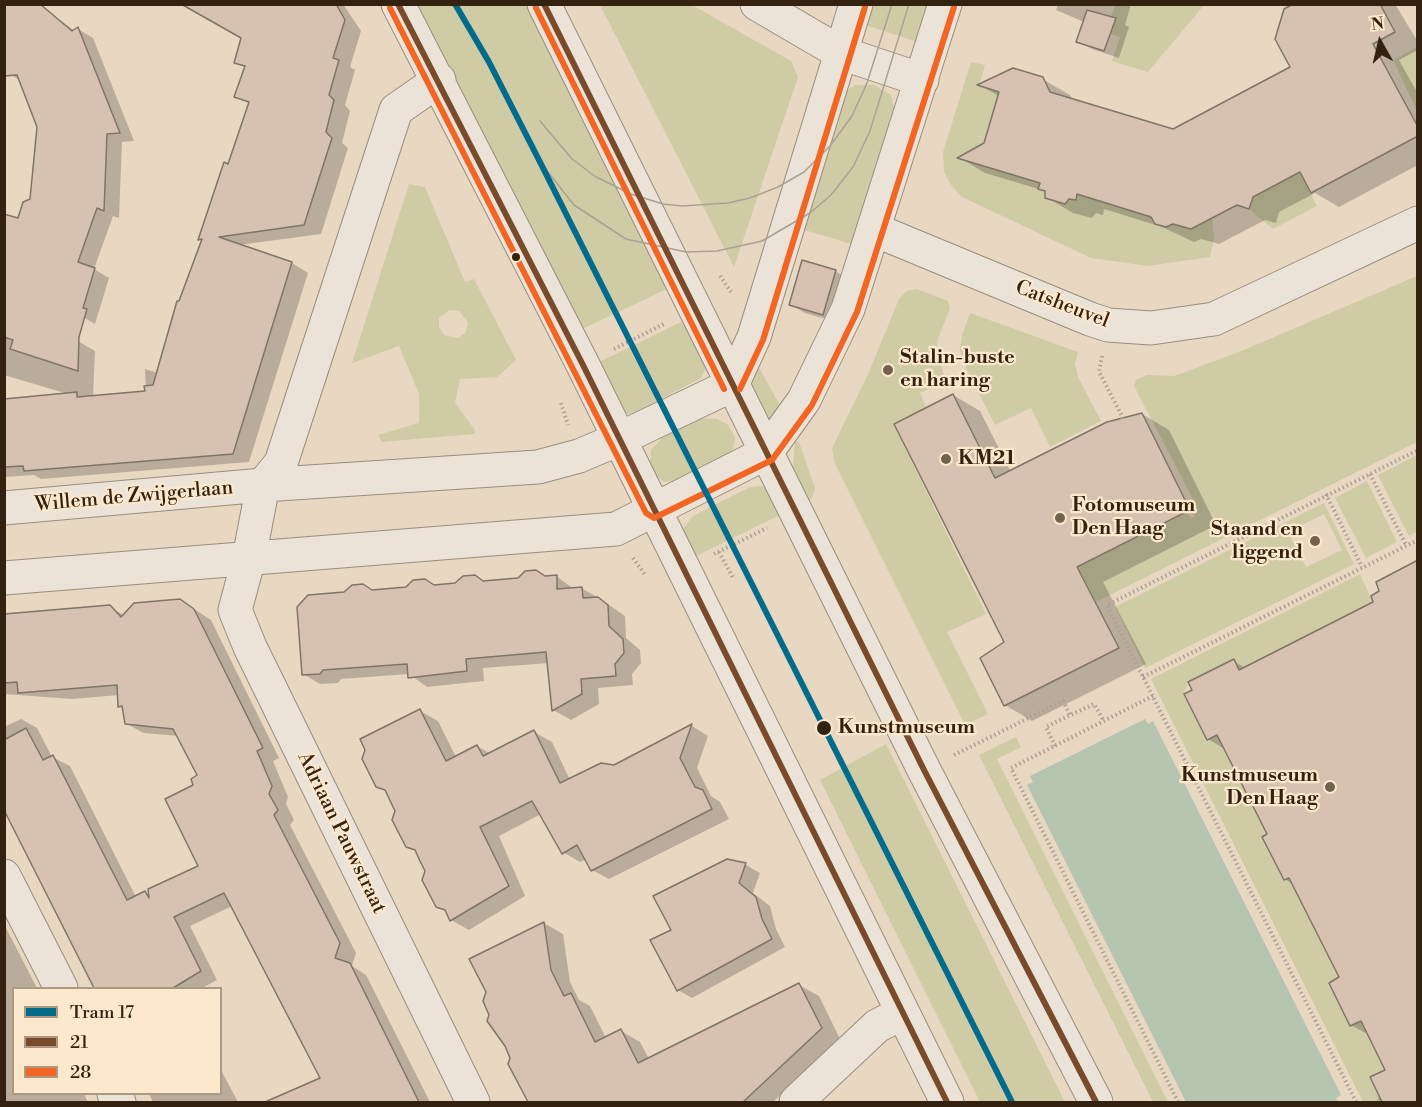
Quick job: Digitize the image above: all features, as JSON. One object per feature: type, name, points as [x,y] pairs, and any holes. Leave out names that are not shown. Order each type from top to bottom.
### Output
[{"type":"street","points":[[398,4],[439,80],[583,365],[947,1102]]},
{"type":"street","points":[[543,4],[924,770],[1096,1102]]},
{"type":"street","points":[[757,4],[841,53],[922,80]]},
{"type":"street","points":[[732,385],[754,337],[856,4]]},
{"type":"street","points":[[4,578],[616,529],[766,453],[804,400],[848,309],[945,4]]},
{"type":"street","points":[[263,485],[281,463],[396,110],[439,80]]},
{"type":"street","name":"Catsheuvel","points":[[875,230],[1107,325],[1151,328],[1215,319],[1418,223]]},
{"type":"street","name":"Willem de Zwijgerlaan","points":[[4,508],[263,485],[538,467],[579,456],[620,439],[732,385]]},
{"type":"street","name":"Adriaan Pauwstraat","points":[[263,485],[249,558],[235,610],[250,647],[473,1102]]},
{"type":"street","points":[[4,876],[60,987]]},
{"type":"street","points":[[796,1102],[877,1026],[902,1013]]},
{"type":"path","points":[[583,365],[730,290]]},
{"type":"path","points":[[1107,325],[1099,372],[1123,418]]},
{"type":"path","points":[[1356,1102],[1107,605],[1418,450]]},
{"type":"path","points":[[1370,474],[1406,545]]},
{"type":"path","points":[[1326,494],[1362,567]]},
{"type":"path","points":[[1143,677],[1418,540]]},
{"type":"path","points":[[719,552],[733,578]]},
{"type":"path","points":[[1153,696],[1011,768],[1178,1102]]},
{"type":"path","points":[[924,770],[1063,701],[1070,715]]},
{"type":"path","points":[[1055,746],[1046,727],[1094,704],[1104,721]]},
{"type":"shaded area","points":[[411,5],[534,5],[671,287],[578,331]]},
{"type":"shaded area","points":[[600,5],[692,5],[791,61],[798,77],[734,267]]},
{"type":"shaded area","points":[[868,5],[933,5],[921,43],[862,24]]},
{"type":"shaded area","points":[[1115,5],[1204,5],[1148,72],[1112,61],[1120,37],[1110,34],[1116,18],[1111,16]]},
{"type":"shaded area","points":[[1417,47],[1417,111],[1393,60]]},
{"type":"shaded area","points":[[971,62],[985,65],[979,86],[999,92],[984,143],[977,147],[974,157],[1040,183],[1038,189],[1045,191],[1045,198],[1076,200],[1077,194],[1151,217],[1155,224],[1166,227],[1173,224],[1191,229],[1212,218],[1214,239],[1210,257],[1148,266],[1091,258],[962,197],[951,185],[944,172],[943,152]]},
{"type":"shaded area","points":[[855,85],[874,85],[891,95],[897,119],[858,246],[801,229],[843,94]]},
{"type":"shaded area","points":[[1300,172],[1317,206],[1273,229],[1249,209],[1253,197]]},
{"type":"shaded area","points":[[409,184],[425,187],[465,282],[474,279],[516,360],[497,377],[460,379],[455,403],[475,430],[474,434],[382,442],[378,435],[419,423],[419,394],[399,346],[352,363]],"holes":[[[449,310],[459,311],[468,322],[466,332],[458,338],[444,335],[439,327],[439,318]]]},
{"type":"shaded area","points":[[1417,276],[1417,442],[1096,602],[1078,567],[1187,513],[1191,518],[1195,516],[1193,511],[1198,509],[1134,386],[1136,380],[1147,375],[1174,376],[1239,352]]},
{"type":"shaded area","points":[[917,289],[948,301],[950,309],[938,338],[936,352],[944,375],[939,384],[920,393],[926,407],[893,423],[986,614],[947,632],[988,714],[965,725],[835,464],[832,448],[869,372],[899,299],[907,291]]},
{"type":"shaded area","points":[[970,313],[1078,352],[1075,364],[1078,377],[1101,421],[1050,447],[1031,408],[995,425],[960,351],[962,335]]},
{"type":"shaded area","points":[[687,319],[709,362],[701,378],[629,414],[613,410],[591,366]]},
{"type":"shaded area","points":[[757,364],[783,411],[769,425],[749,389]]},
{"type":"shaded area","points":[[700,418],[717,419],[728,425],[735,437],[733,449],[725,459],[677,481],[664,482],[656,476],[650,466],[651,450],[664,436]]},
{"type":"shaded area","points":[[795,441],[799,442],[815,488],[812,498],[803,503],[792,476]]},
{"type":"shaded area","points":[[1417,455],[1417,532],[1409,536],[1378,475]]},
{"type":"shaded area","points":[[1367,481],[1397,542],[1366,558],[1335,498]]},
{"type":"shaded area","points":[[750,487],[767,487],[784,513],[690,559],[682,530],[693,516]]},
{"type":"shaded area","points":[[1324,503],[1354,564],[1145,668],[1115,607]],"holes":[[[1324,514],[1342,550],[1306,567],[1288,532]]]},
{"type":"shaded area","points":[[1360,574],[1373,602],[1239,670],[1233,660],[1188,682],[1184,694],[1207,740],[1217,735],[1267,834],[1262,837],[1283,880],[1289,878],[1339,977],[1329,983],[1350,1025],[1361,1021],[1385,1069],[1370,1077],[1380,1099],[1375,1102],[1363,1102],[1151,679]]},
{"type":"shaded area","points":[[1145,719],[1148,724],[1153,721],[1341,1095],[1336,1098],[1338,1102],[1186,1102],[1027,785],[1033,782],[1030,776]]},
{"type":"shaded area","points":[[1016,737],[1021,747],[997,759],[1168,1102],[1153,1102],[979,755]]},
{"type":"shaded area","points":[[886,744],[1065,1102],[980,1102],[820,780]]},
{"type":"building","points":[[4,4],[40,4],[72,31],[78,27],[120,133],[107,134],[104,211],[97,208],[78,262],[95,268],[83,308],[87,309],[79,337],[78,371],[10,349],[13,340],[4,337],[4,214],[18,218],[23,202],[30,199],[37,127],[17,75],[4,76]]},
{"type":"building","points":[[181,4],[336,4],[345,20],[333,58],[339,60],[329,95],[334,100],[326,132],[332,138],[304,225],[219,237],[292,262],[233,454],[24,471],[23,466],[4,467],[4,399],[77,392],[77,397],[145,391],[144,386],[153,385],[177,301],[179,301],[202,239],[198,240],[224,162],[228,164],[249,102],[234,97],[245,66],[234,63],[241,38]]},
{"type":"building","points":[[1293,4],[1380,4],[1395,32],[1373,44],[1418,127],[1418,136],[1311,193],[1300,172],[1253,197],[1249,209],[1237,205],[1191,229],[1173,224],[1166,227],[1155,224],[1151,217],[1077,194],[1076,200],[1069,199],[1065,204],[1045,198],[1045,191],[1038,189],[1040,183],[957,158],[984,143],[999,92],[977,85],[1013,68],[1043,77],[1050,92],[1173,129],[1290,67],[1275,39],[1284,9]]},
{"type":"building","points":[[1087,10],[1116,18],[1104,51],[1076,42]]},
{"type":"building","points":[[802,260],[836,270],[823,315],[789,305]]},
{"type":"building","points":[[953,394],[995,478],[1107,422],[1142,413],[1190,510],[1077,567],[1119,648],[1004,706],[980,658],[1004,642],[894,424]]},
{"type":"building","name":"Kunstmuseum Den Haag","points":[[1418,560],[1418,1102],[1382,1102],[1370,1077],[1385,1070],[1361,1021],[1350,1026],[1329,983],[1339,977],[1289,878],[1284,880],[1262,837],[1267,834],[1217,735],[1207,740],[1184,694],[1192,690],[1188,682],[1234,659],[1239,670],[1373,602],[1371,596],[1379,591],[1376,582]]},
{"type":"building","points":[[536,570],[545,576],[557,575],[557,589],[582,587],[583,598],[598,597],[608,605],[609,626],[623,639],[624,653],[615,664],[616,676],[581,679],[582,694],[552,711],[546,652],[466,659],[467,671],[408,678],[407,664],[323,670],[320,674],[302,675],[297,607],[308,595],[344,592],[352,585],[363,584],[372,590],[406,587],[413,580],[425,579],[434,585],[455,583],[463,576],[475,575],[483,581],[518,578],[525,571]]},
{"type":"building","points":[[180,599],[194,609],[263,748],[257,751],[272,786],[269,794],[278,810],[274,815],[340,943],[335,958],[350,963],[419,1102],[265,1102],[320,1078],[224,893],[174,917],[201,971],[175,987],[93,987],[4,810],[4,740],[26,728],[43,760],[53,755],[127,900],[145,891],[149,898],[148,889],[198,866],[165,799],[193,785],[191,779],[197,775],[173,729],[125,724],[122,706],[118,707],[117,685],[18,693],[17,682],[4,683],[4,614],[110,605],[121,617],[134,603]]},
{"type":"building","points":[[420,709],[446,761],[477,745],[483,756],[534,730],[560,783],[601,763],[614,765],[692,724],[680,758],[695,787],[703,790],[712,809],[591,871],[577,845],[562,854],[532,801],[480,827],[509,886],[450,921],[445,910],[436,907],[422,880],[425,871],[415,850],[406,847],[392,820],[395,811],[385,790],[376,787],[362,759],[365,750],[360,739]]},
{"type":"building","points":[[727,859],[746,863],[739,883],[756,897],[762,919],[772,939],[677,991],[650,940],[671,930],[653,896]]},
{"type":"building","points":[[544,922],[551,970],[564,996],[571,993],[595,1042],[621,1029],[638,1063],[799,983],[822,1028],[743,1102],[528,1102],[508,1064],[510,1058],[505,1046],[487,1021],[489,1015],[483,1001],[486,992],[469,959]]},
{"type":"tram line","name":"17","points":[[455,4],[489,62],[540,162],[1012,1102]]},
{"type":"tram line","points":[[540,121],[572,159],[596,177],[631,194],[663,204],[682,206],[728,203],[750,198],[778,187],[804,172],[830,146],[852,116],[867,83],[892,4]]},
{"type":"tram line","points":[[540,162],[574,205],[626,239],[686,252],[717,251],[762,241],[810,213],[831,195],[853,167],[870,131],[909,4]]},
{"type":"transit line","name":"21","points":[[398,4],[583,365],[947,1102]]},
{"type":"transit line","name":"21","points":[[544,4],[924,770],[1096,1102]]},
{"type":"transit line","name":"28","points":[[740,389],[763,340],[865,7]]},
{"type":"transit line","name":"28","points":[[390,8],[646,513],[654,518],[772,460],[812,405],[857,312],[954,7]]},
{"type":"transit line","name":"28","points":[[536,8],[724,389]]},
{"type":"place","name":"Stalin-buste en haring","points":[[888,370]]},
{"type":"place","name":"KM21","points":[[946,459]]},
{"type":"place","name":"Fotomuseum Den Haag","points":[[1060,518]]},
{"type":"place","name":"Staand en liggend","points":[[1315,541]]},
{"type":"place","name":"Kunstmuseum","points":[[824,728]]},
{"type":"place","name":"Kunstmuseum Den Haag","points":[[1330,787]]}]
